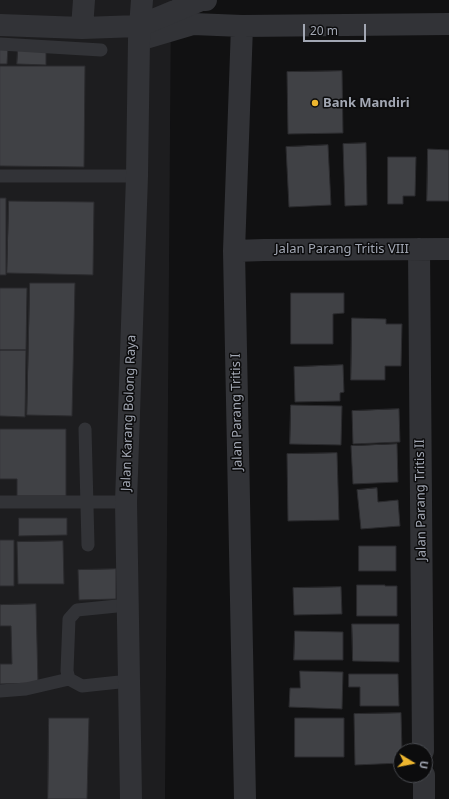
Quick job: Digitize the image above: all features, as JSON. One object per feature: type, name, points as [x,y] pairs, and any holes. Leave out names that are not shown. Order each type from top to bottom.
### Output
[{"type":"street","points":[[82,28],[84,0]]},
{"type":"street","name":"Jalan Karang Bolong Raya","points":[[131,799],[126,502],[137,176],[139,33],[142,0]]},
{"type":"street","points":[[139,33],[200,0],[206,0]]},
{"type":"street","points":[[0,25],[82,28],[139,33],[193,24],[242,26],[449,24]]},
{"type":"street","name":"Jalan Parang Tritis I","points":[[242,26],[234,251],[245,799]]},
{"type":"street","name":"Jalan Parang Tritis II","points":[[419,249],[424,743]]},
{"type":"street","name":"Jalan Parang Tritis VIII","points":[[234,251],[449,249]]},
{"type":"street","points":[[424,783],[424,799]]},
{"type":"lane","points":[[0,44],[101,50]]},
{"type":"lane","points":[[0,176],[137,176]]},
{"type":"lane","points":[[85,430],[88,545]]},
{"type":"lane","points":[[0,502],[126,502]]},
{"type":"lane","points":[[69,680],[67,672],[69,619],[77,610],[127,605]]},
{"type":"lane","points":[[0,691],[26,689],[69,680],[82,686],[129,681]]},
{"type":"shaded area","points":[[0,0],[171,0],[165,799],[0,799]]},
{"type":"building","points":[[0,47],[8,47],[7,64],[0,64]]},
{"type":"building","points":[[18,49],[46,50],[46,65],[17,64]]},
{"type":"building","points":[[0,66],[85,66],[84,167],[0,166]]},
{"type":"building","name":"Bank Mandiri","points":[[342,71],[343,133],[288,134],[287,72]]},
{"type":"building","points":[[366,143],[367,205],[345,206],[343,144]]},
{"type":"building","points":[[328,145],[331,205],[289,207],[286,147]]},
{"type":"building","points":[[428,149],[449,150],[449,201],[427,201]]},
{"type":"building","points":[[388,157],[416,157],[415,196],[403,196],[403,204],[388,204]]},
{"type":"building","points":[[0,198],[6,198],[6,275],[0,275]]},
{"type":"building","points":[[9,201],[94,202],[93,275],[7,273]]},
{"type":"building","points":[[30,283],[75,283],[72,416],[27,415]]},
{"type":"building","points":[[0,288],[27,288],[26,350],[0,350]]},
{"type":"building","points":[[291,293],[344,293],[344,313],[333,314],[333,344],[291,344]]},
{"type":"building","points":[[352,318],[386,319],[386,324],[402,324],[401,366],[385,366],[385,380],[351,380]]},
{"type":"building","points":[[0,350],[26,350],[25,417],[0,416]]},
{"type":"building","points":[[343,365],[344,392],[340,393],[340,401],[295,402],[294,367]]},
{"type":"building","points":[[291,405],[342,406],[341,445],[290,444]]},
{"type":"building","points":[[399,409],[400,442],[353,444],[352,411]]},
{"type":"building","points":[[0,429],[66,429],[66,496],[17,496],[17,479],[0,479]]},
{"type":"building","points":[[397,444],[398,482],[353,484],[351,446]]},
{"type":"building","points":[[337,453],[339,520],[288,521],[287,454]]},
{"type":"building","points":[[377,488],[378,502],[398,500],[400,526],[361,529],[357,490]]},
{"type":"building","points":[[19,518],[67,518],[67,535],[19,536]]},
{"type":"building","points":[[0,540],[14,540],[14,586],[0,586]]},
{"type":"building","points":[[63,541],[64,584],[18,584],[17,542]]},
{"type":"building","points":[[359,546],[396,546],[396,571],[359,571]]},
{"type":"building","points":[[116,569],[116,599],[79,600],[78,570]]},
{"type":"building","points":[[357,585],[397,586],[397,616],[357,616]]},
{"type":"building","points":[[341,587],[342,614],[294,615],[293,588]]},
{"type":"building","points":[[36,604],[38,683],[0,684],[0,664],[12,664],[11,626],[0,626],[0,605]]},
{"type":"building","points":[[352,624],[399,624],[399,662],[353,661]]},
{"type":"building","points":[[295,631],[343,632],[343,660],[294,660]]},
{"type":"building","points":[[300,671],[343,672],[342,709],[289,707],[290,688],[300,688]]},
{"type":"building","points":[[349,674],[398,674],[399,706],[360,706],[360,687],[349,687]]},
{"type":"building","points":[[401,713],[402,743],[393,743],[393,763],[355,765],[354,714]]},
{"type":"building","points":[[49,718],[89,718],[87,799],[48,799]]},
{"type":"building","points":[[295,718],[344,718],[344,757],[295,757]]},
{"type":"place","name":"Bank Mandiri","points":[[315,103]]}]
